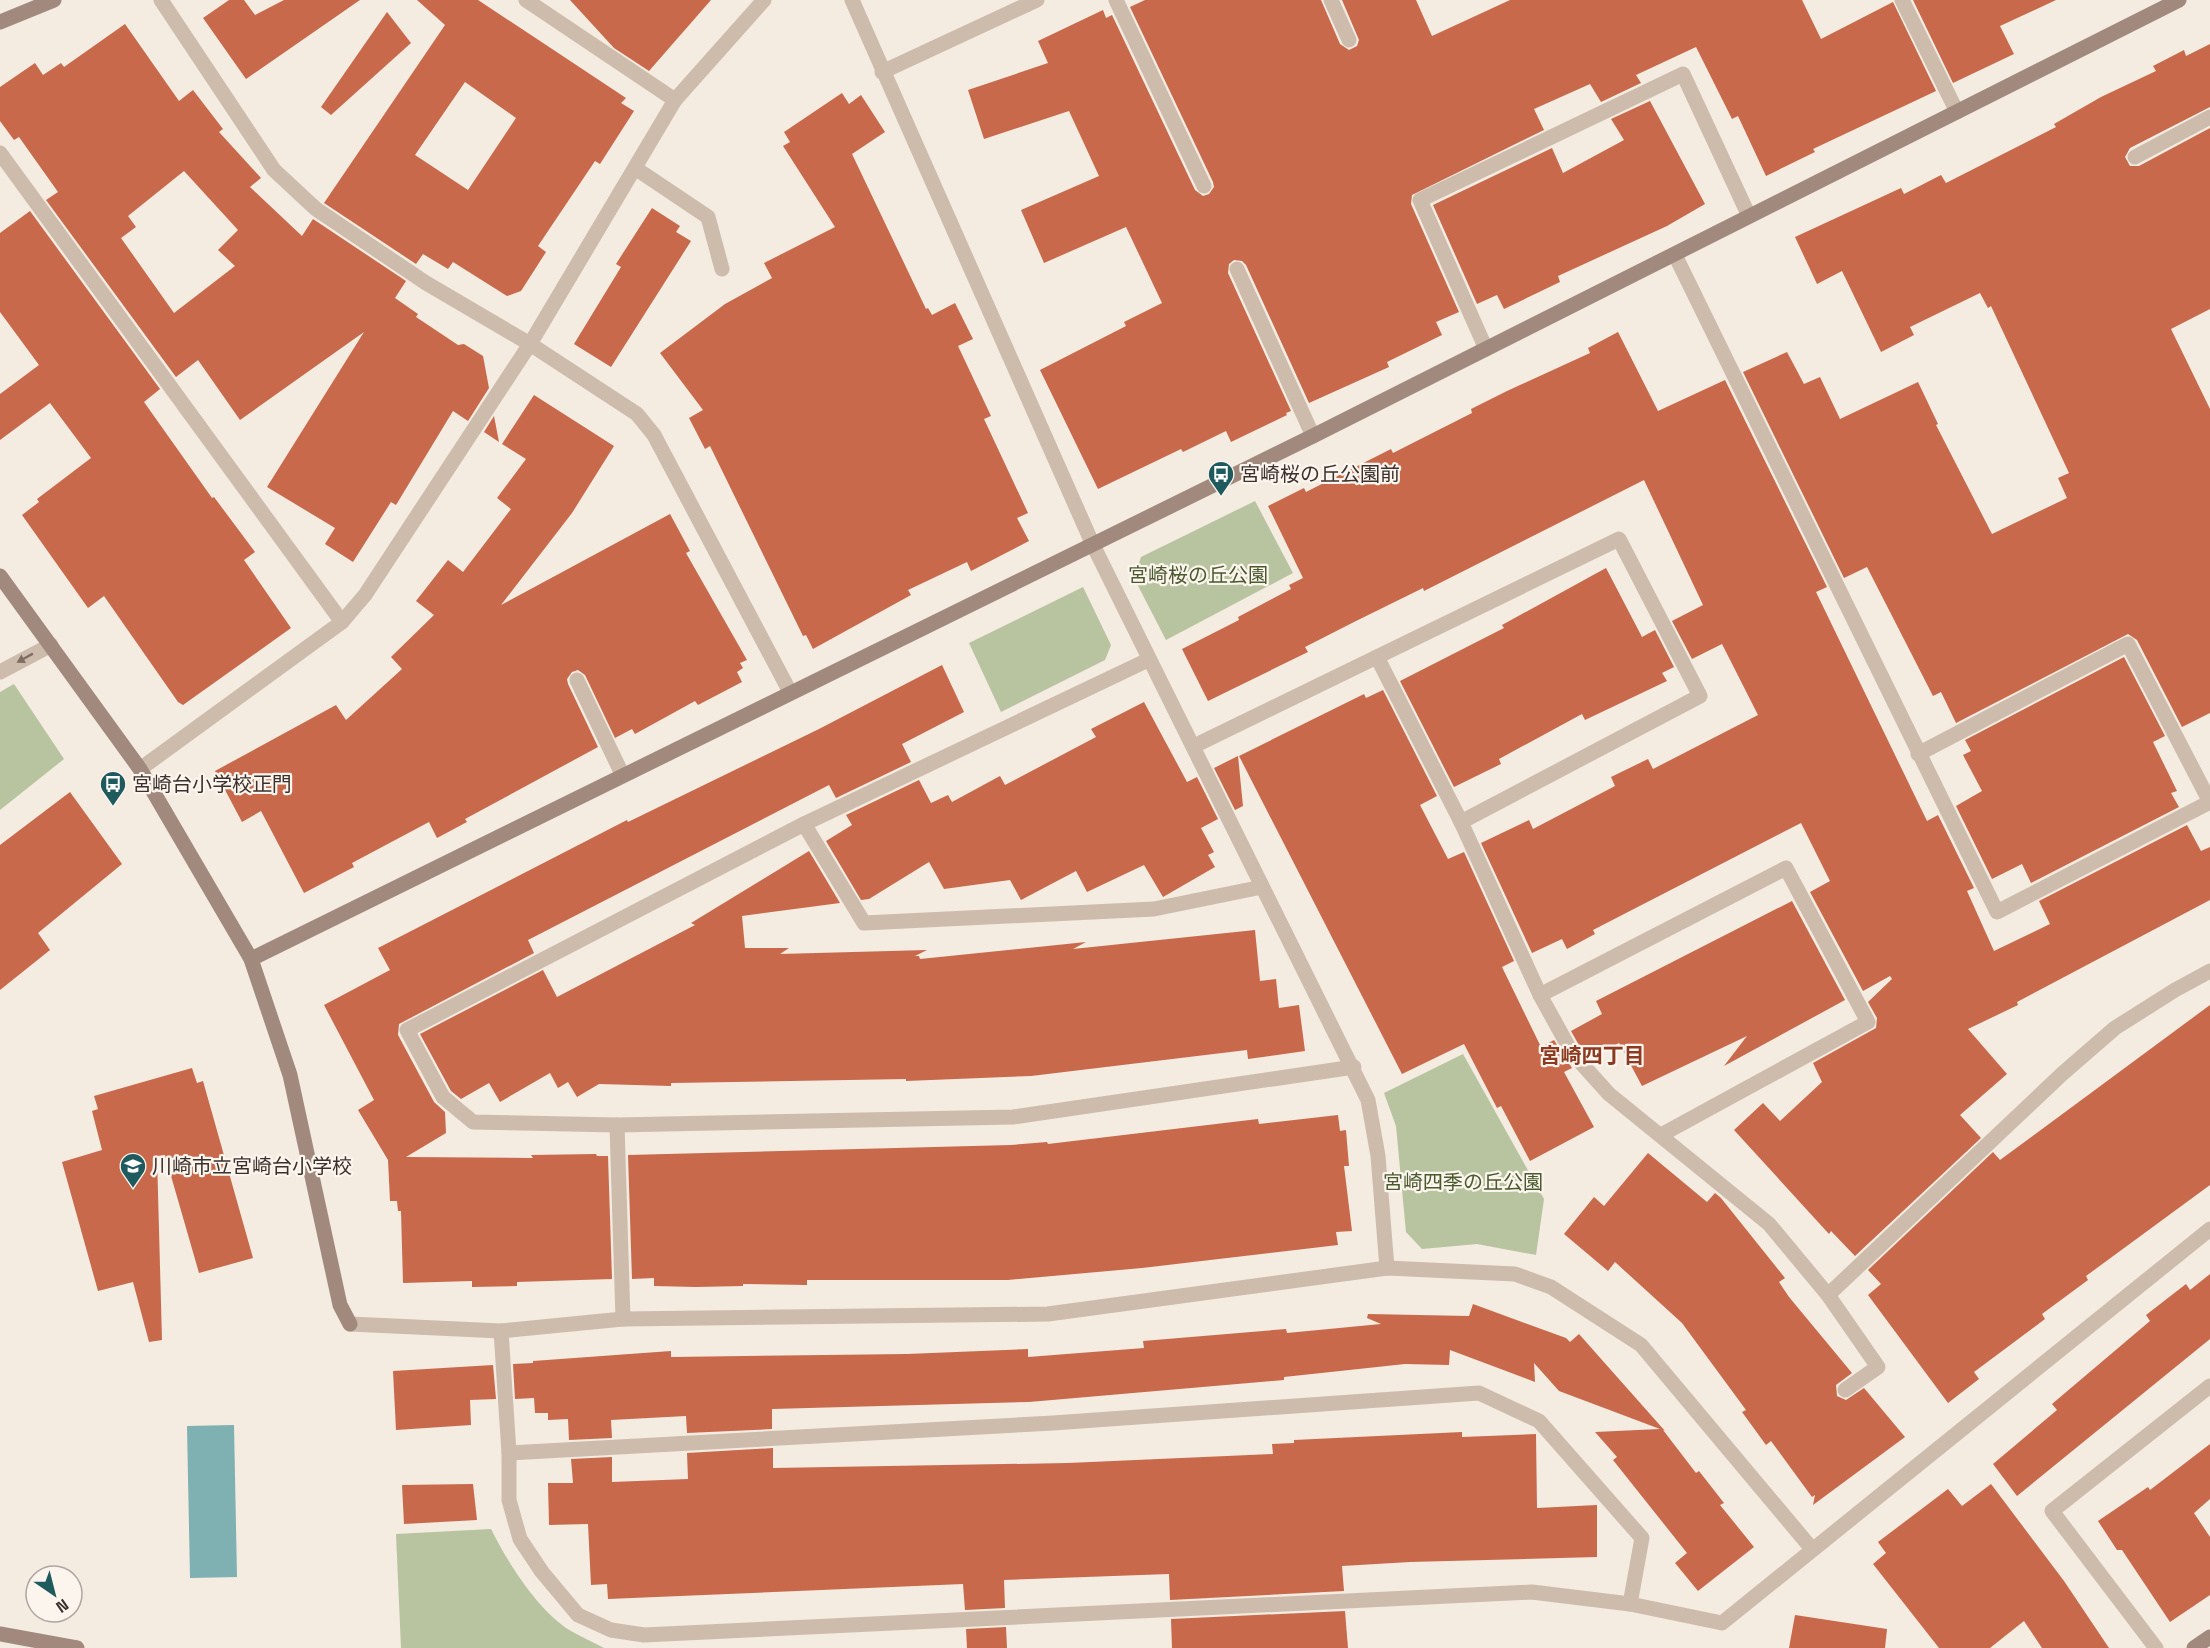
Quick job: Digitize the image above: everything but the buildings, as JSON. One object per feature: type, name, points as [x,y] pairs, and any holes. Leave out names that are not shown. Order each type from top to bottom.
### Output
[{"type":"street","points":[[0,22],[54,0]]},
{"type":"street","points":[[160,0],[274,170],[316,209],[426,283],[530,344],[637,414],[654,435],[790,692]]},
{"type":"street","points":[[526,0],[675,100]]},
{"type":"street","points":[[140,769],[342,622],[365,595],[530,344],[675,100],[764,0]]},
{"type":"street","points":[[852,0],[1093,545],[1148,660],[1194,746],[1262,887],[1354,1067],[1368,1100],[1376,1145],[1387,1268]]},
{"type":"street","points":[[882,72],[1037,0]]},
{"type":"street","points":[[1116,0],[1204,186]]},
{"type":"street","points":[[1330,0],[1349,40]]},
{"type":"street","points":[[1902,0],[1957,112]]},
{"type":"street","points":[[251,959],[622,774],[1313,436],[2180,0]]},
{"type":"street","points":[[1486,349],[1420,200],[1683,74],[1749,216]]},
{"type":"street","points":[[2135,157],[2210,117]]},
{"type":"street","points":[[0,153],[342,622]]},
{"type":"street","points":[[635,168],[708,217],[722,269]]},
{"type":"street","points":[[1675,255],[1918,754],[1997,912],[2210,802],[2128,644],[1918,754]]},
{"type":"street","points":[[1237,268],[1313,436]]},
{"type":"street","points":[[1194,746],[1619,539],[1700,696],[1461,822]]},
{"type":"street","points":[[0,576],[140,769],[251,959],[290,1075],[340,1305],[350,1324],[501,1330],[623,1319],[1048,1314],[1387,1268],[1515,1274],[1551,1287],[1641,1345],[1812,1550]]},
{"type":"street","points":[[0,672],[51,645]]},
{"type":"street","points":[[1377,657],[1461,822],[1540,995],[1572,1053],[1609,1094],[1768,1224],[1828,1295],[1878,1366],[1845,1390]]},
{"type":"street","points":[[1148,660],[804,824],[407,1030],[443,1097],[474,1122],[617,1125],[1013,1117],[1354,1067]]},
{"type":"street","points":[[577,680],[622,774]]},
{"type":"street","points":[[804,824],[864,923],[1154,909],[1262,887]]},
{"type":"street","points":[[1540,995],[1786,868],[1868,1022],[1661,1135]]},
{"type":"street","points":[[1828,1295],[2062,1074],[2115,1028],[2210,971]]},
{"type":"street","points":[[617,1125],[623,1319]]},
{"type":"street","points":[[501,1330],[509,1453],[509,1500],[520,1539],[542,1572],[578,1615],[611,1630],[644,1635],[1532,1592],[1630,1604],[1722,1623],[2210,1229]]},
{"type":"street","points":[[2156,1648],[2052,1511],[2210,1386]]},
{"type":"street","points":[[509,1453],[1053,1423],[1479,1393],[1539,1421],[1642,1538],[1630,1604]]},
{"type":"street","points":[[0,1634],[77,1648]]},
{"type":"street","points":[[2194,1648],[2210,1637]]},
{"type":"green space","name":"宮崎桜の丘公園","points":[[1255,501],[1293,573],[1166,640],[1134,578],[1141,557]]},
{"type":"green space","name":"宮崎桜の丘公園","points":[[1083,587],[1111,645],[1105,660],[1001,712],[969,643]]},
{"type":"green space","points":[[14,684],[64,759],[0,810],[0,692]]},
{"type":"green space","name":"宮崎四季の丘公園","points":[[1463,1054],[1544,1199],[1536,1255],[1477,1244],[1422,1249],[1406,1232],[1396,1126],[1384,1093]]},
{"type":"green space","points":[[491,1529],[515,1571],[547,1611],[571,1631],[604,1648],[401,1648],[396,1534]]},
{"type":"water","points":[[234,1425],[237,1577],[190,1578],[187,1426]]},
{"type":"place","name":"宮崎桜の丘公園前","points":[[1221,497]]},
{"type":"place","name":"宮崎台小学校正門","points":[[113,807]]},
{"type":"place","name":"川崎市立宮崎台小学校","points":[[133,1189]]},
{"type":"district","name":"宮崎四丁目","points":[[1592,1056]]}]
